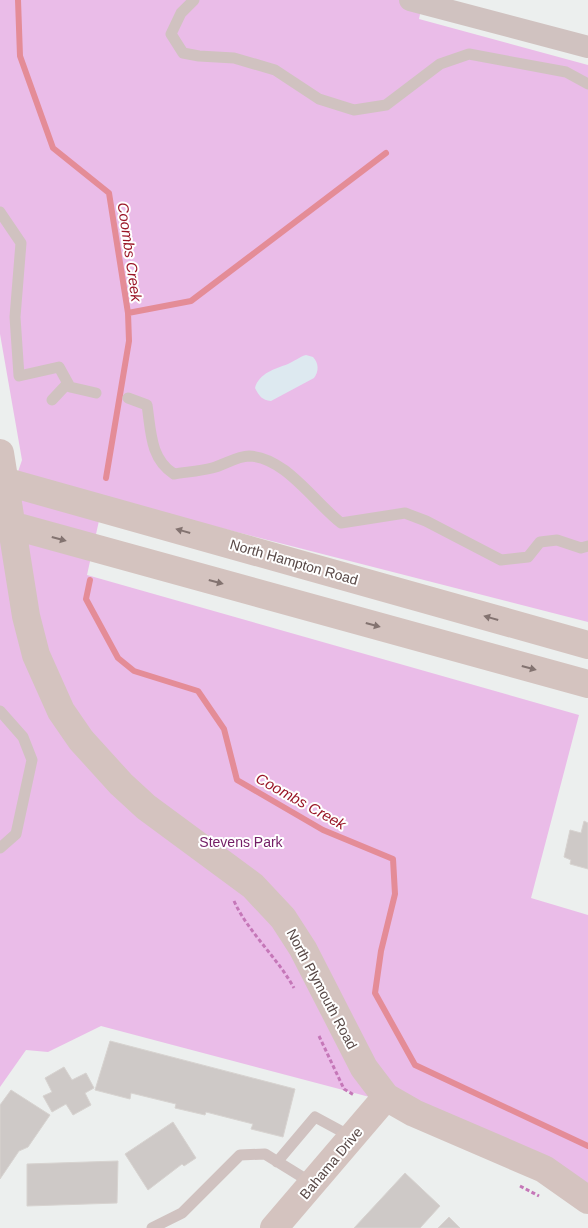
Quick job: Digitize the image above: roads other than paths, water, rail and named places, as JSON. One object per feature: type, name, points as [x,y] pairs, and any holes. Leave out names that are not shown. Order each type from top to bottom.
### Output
[{"type":"main road","name":"North Plymouth Road","points":[[0,453],[6,524],[36,655],[61,711],[81,740],[121,784],[146,806],[253,886],[283,918],[303,949],[364,1068],[386,1097],[414,1113],[544,1169],[588,1200]]},
{"type":"main road","name":"North Hampton Road","points":[[2,480],[588,645]]},
{"type":"main road","points":[[6,524],[588,684]]},
{"type":"main road","name":"Bahama Drive","points":[[274,1228],[353,1138],[386,1097]]},
{"type":"street","points":[[410,0],[588,47]]},
{"type":"lane","points":[[194,0],[181,13],[171,34],[183,53],[234,58],[275,70],[319,100],[354,110],[386,105],[440,64],[469,54],[566,72],[588,84]]},
{"type":"lane","points":[[0,212],[20,243],[15,317],[19,376],[60,367],[70,387],[96,393]]},
{"type":"lane","points":[[52,400],[67,384]]},
{"type":"lane","points":[[128,398],[147,405],[154,450],[163,467],[174,474],[213,468],[248,456],[267,460],[292,475],[322,508],[341,523],[405,513],[426,521],[501,560],[528,558],[540,542],[557,540],[581,548],[588,546]]},
{"type":"lane","points":[[0,711],[22,737],[32,760],[16,834],[0,848]]},
{"type":"lane","points":[[277,1162],[315,1117],[353,1138]]},
{"type":"lane","points":[[152,1228],[182,1214],[240,1155],[265,1154],[313,1184]]},
{"type":"waterway","name":"Coombs Creek","points":[[18,0],[20,56],[53,148],[109,193],[128,313],[129,341],[106,478]]},
{"type":"waterway","points":[[128,313],[191,301],[386,153]]},
{"type":"waterway","name":"Coombs Creek","points":[[90,580],[86,599],[118,658],[134,671],[198,691],[224,729],[237,780],[323,830],[393,859],[395,894],[381,951],[375,993],[415,1065],[588,1146]]},
{"type":"park label","name":"Stevens Park","points":[[241,842]]}]
